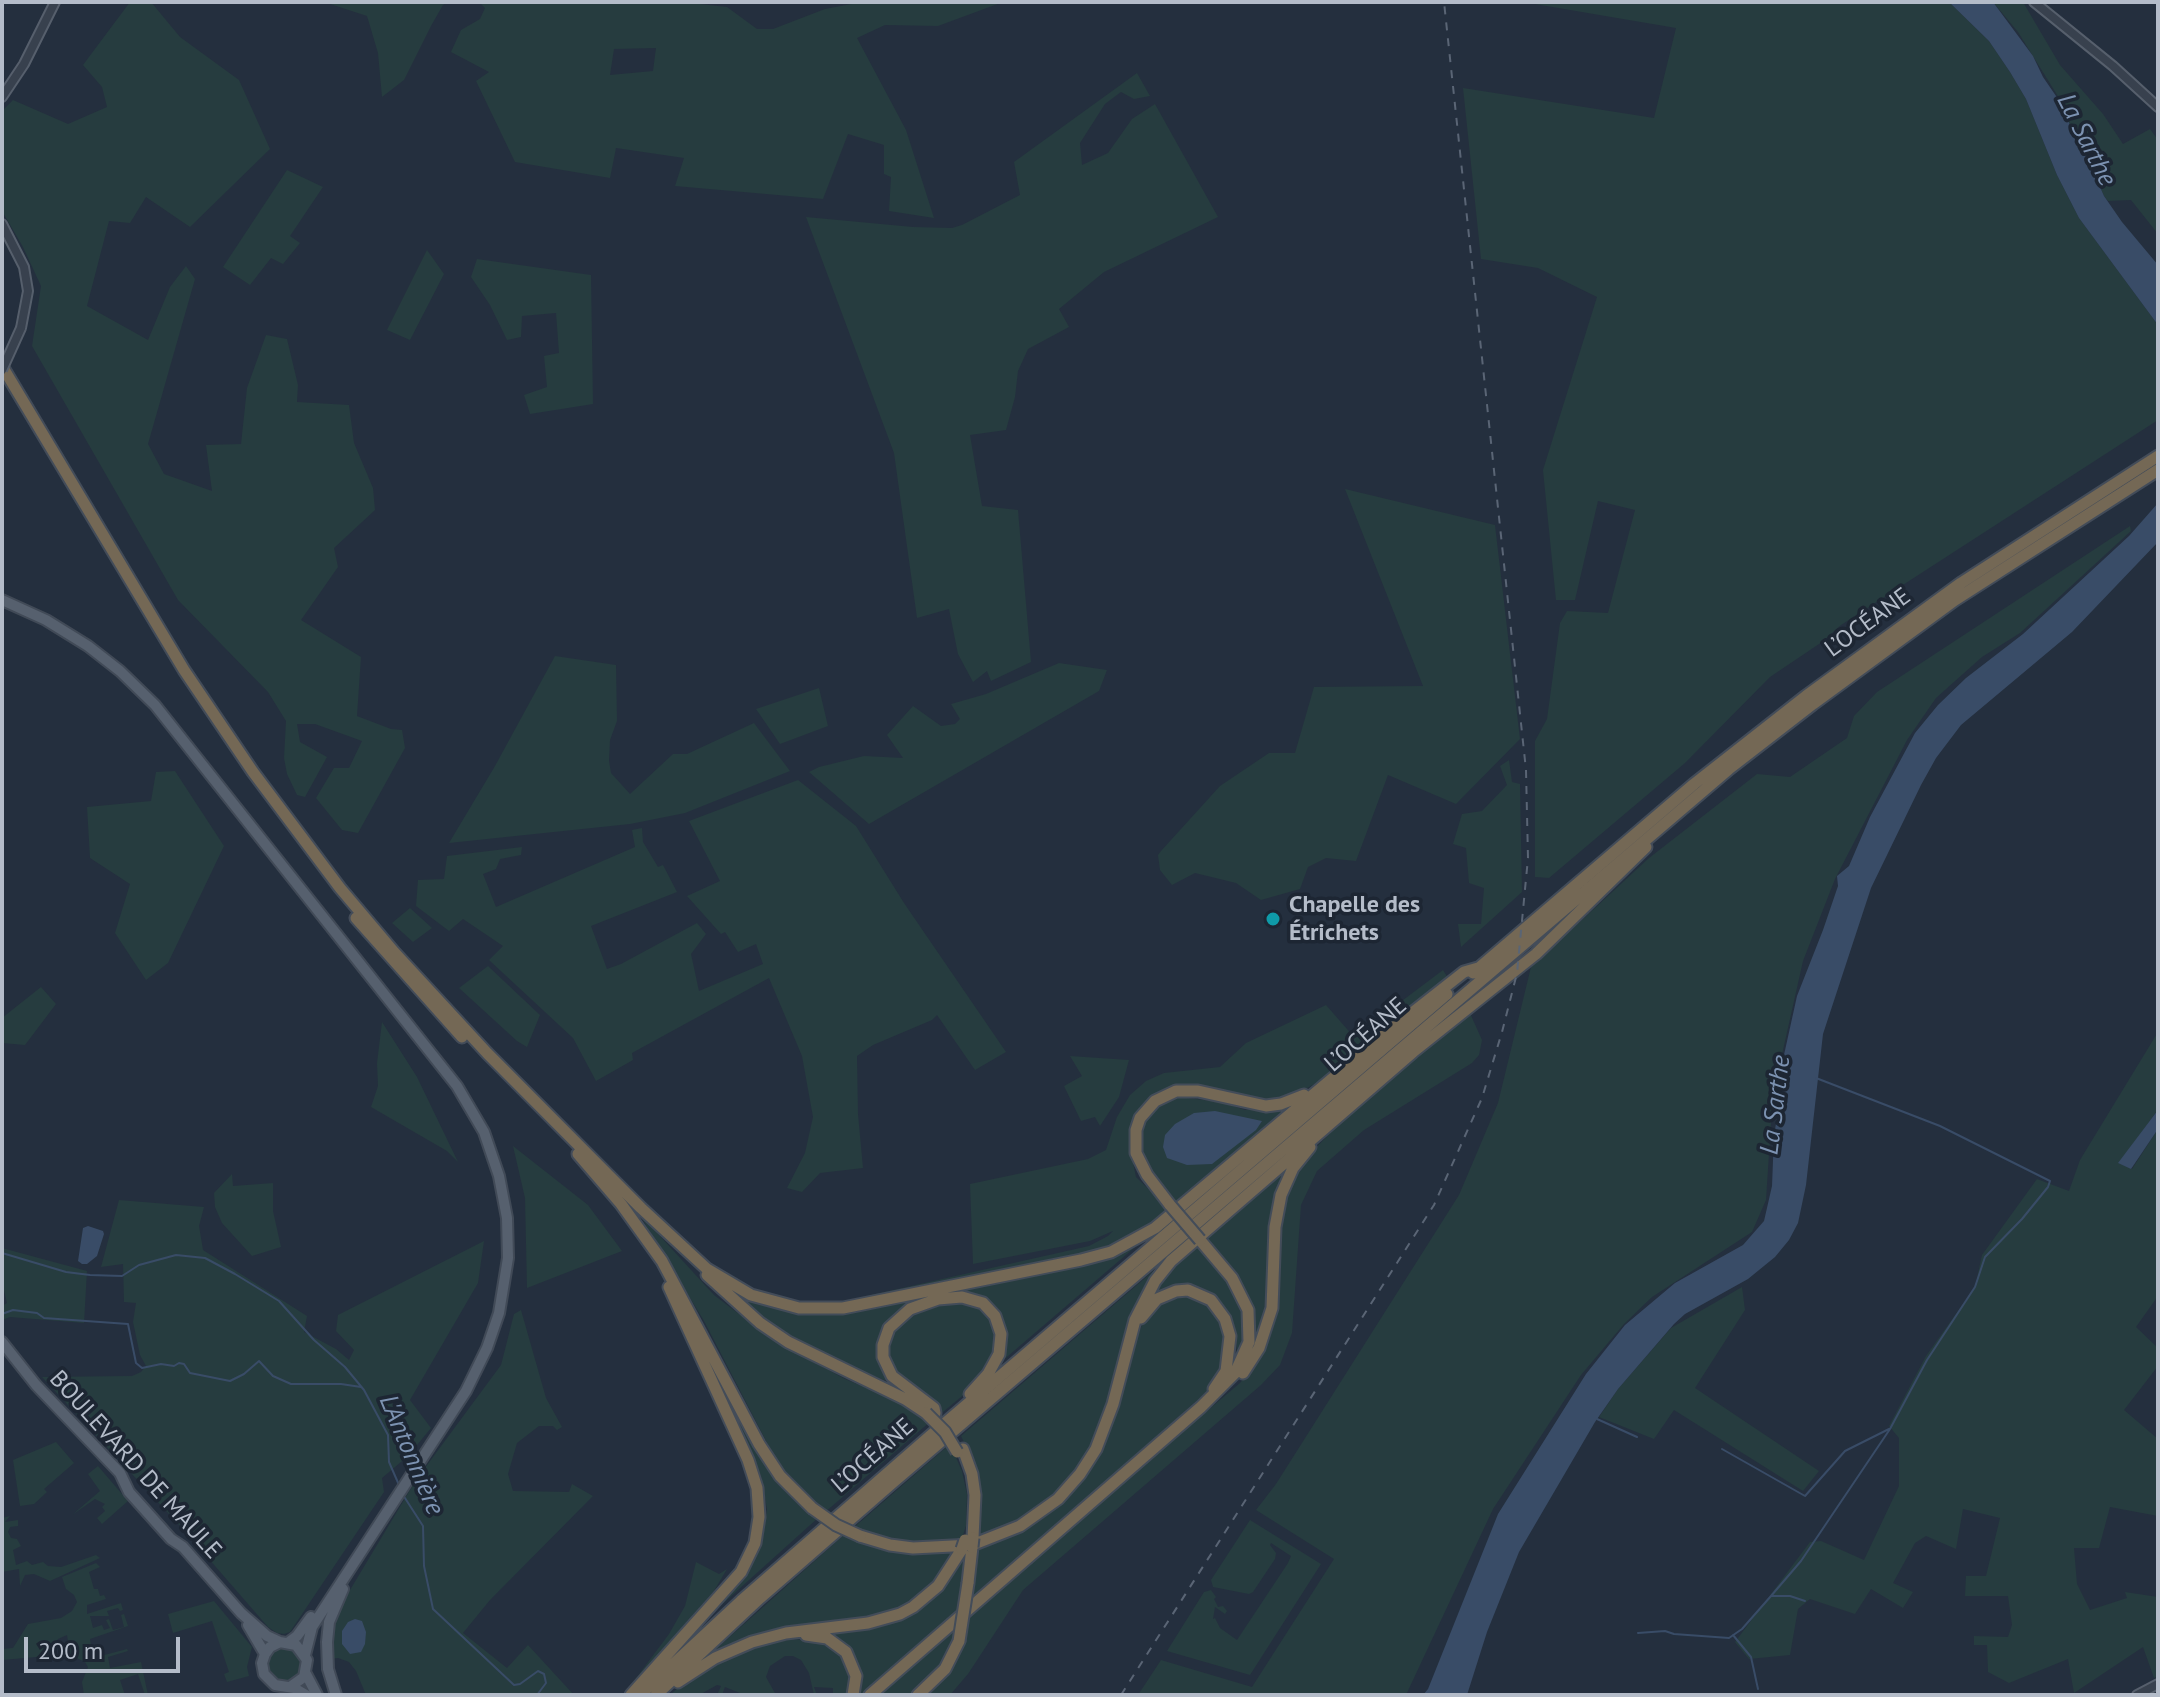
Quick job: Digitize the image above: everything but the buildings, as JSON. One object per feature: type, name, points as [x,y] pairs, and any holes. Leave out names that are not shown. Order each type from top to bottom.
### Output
[{"type":"highway","points":[[2,368],[184,670],[298,834],[394,952],[467,1032],[723,1291],[760,1323],[797,1347],[931,1411]]},
{"type":"highway","points":[[2,381],[178,674],[250,780],[326,881],[430,1003],[578,1154],[621,1204],[662,1261],[759,1444],[780,1476],[812,1508],[836,1525],[890,1545],[935,1549],[987,1540],[1034,1518],[1070,1487],[1096,1449],[1111,1412],[1124,1356],[1143,1301],[1171,1261],[1366,1092],[1536,954],[1662,832],[1668,819]]},
{"type":"highway","name":"L’OCÉANE","points":[[640,1695],[741,1601],[929,1437],[1694,784],[1995,560],[2157,464]]},
{"type":"highway","name":"L’OCÉANE","points":[[656,1695],[819,1546],[1830,684]]},
{"type":"highway","points":[[680,1246],[707,1269],[742,1291],[776,1303],[814,1309],[861,1305],[1111,1252],[1155,1228],[1319,1088],[1464,972],[1478,968]]},
{"type":"highway","points":[[872,1695],[1227,1384],[1243,1362],[1249,1342],[1250,1321],[1240,1290],[1147,1175],[1136,1153],[1136,1130],[1140,1118],[1155,1101],[1176,1091],[1198,1091],[1266,1106],[1291,1101],[1319,1088]]},
{"type":"highway","points":[[1151,1451],[1223,1394],[1247,1368],[1259,1348],[1272,1308],[1275,1227],[1288,1178],[1306,1152],[1366,1092]]},
{"type":"highway","points":[[621,1204],[666,1280],[748,1460],[757,1488],[759,1517],[755,1543],[741,1572],[631,1695]]},
{"type":"highway","points":[[1124,1356],[1150,1305],[1164,1295],[1188,1290],[1211,1300],[1225,1319],[1230,1336],[1228,1363],[1218,1385],[1151,1451]]},
{"type":"highway","points":[[918,1695],[945,1669],[959,1641],[968,1583],[970,1504],[960,1451],[945,1432],[931,1411],[888,1370],[882,1349],[886,1335],[901,1315],[925,1302],[956,1297],[978,1301],[992,1312],[999,1324],[999,1354],[982,1382],[947,1415],[929,1437]]},
{"type":"highway","points":[[664,1695],[703,1665],[736,1648],[766,1638],[868,1623],[900,1614],[938,1586],[968,1544]]},
{"type":"highway","points":[[766,1638],[803,1635],[833,1641],[846,1652],[853,1665],[856,1676],[853,1695]]},
{"type":"main road","points":[[5,602],[46,620],[88,646],[155,705],[447,1072],[484,1132],[499,1176],[507,1218],[508,1258],[502,1302],[492,1335],[476,1372],[396,1496],[342,1591],[329,1622],[326,1661],[336,1695]]},
{"type":"main road","name":"BOULEVARD DE MAULE","points":[[2,1342],[36,1385],[120,1473],[129,1492],[171,1539],[183,1547],[241,1613],[267,1636],[284,1642]]},
{"type":"main road","points":[[305,1655],[312,1627],[387,1511]]},
{"type":"main road","points":[[284,1642],[299,1646],[308,1665],[300,1682],[290,1687],[279,1687],[268,1680],[262,1667],[265,1654],[270,1647],[284,1642],[304,1628],[373,1531]]},
{"type":"main road","name":"BOULEVARD DE MAULE","points":[[241,1613],[265,1654]]},
{"type":"main road","points":[[306,1674],[317,1695]]},
{"type":"main road","points":[[290,1687],[306,1695]]},
{"type":"street","points":[[2,97],[24,64],[55,2]]},
{"type":"street","points":[[2034,2],[2158,107]]},
{"type":"street","points":[[2,224],[24,267],[28,303],[21,328],[2,368]]},
{"type":"street","points":[[2137,1695],[2158,1684]]},
{"type":"green space","points":[[130,2],[151,2],[180,37],[239,80],[270,149],[190,227],[146,197],[130,223],[109,221],[87,306],[148,340],[170,287],[186,266],[195,279],[148,444],[164,474],[212,491],[206,445],[241,444],[247,388],[266,335],[287,339],[298,385],[297,402],[349,405],[354,443],[373,488],[375,510],[334,548],[338,567],[301,620],[361,657],[357,716],[402,730],[405,748],[358,833],[342,830],[316,798],[334,768],[349,768],[362,741],[315,724],[297,724],[300,742],[327,757],[305,797],[297,795],[287,774],[284,758],[286,721],[268,692],[178,600],[32,346],[41,286],[2,211],[2,111],[13,100],[68,124],[107,107],[102,87],[83,65]]},
{"type":"green space","points":[[324,2],[448,2],[431,26],[404,80],[382,97],[378,53],[367,16]]},
{"type":"green space","points":[[479,2],[682,2],[727,7],[757,29],[773,29],[825,9],[862,2],[1003,2],[938,26],[885,25],[857,38],[906,130],[934,218],[889,211],[891,177],[884,174],[884,145],[848,134],[823,199],[675,186],[684,158],[616,148],[610,178],[515,162],[476,81],[489,72],[451,52],[461,30],[480,19],[485,8]],"holes":[[[656,48],[653,71],[610,75],[614,49]]]},
{"type":"green space","points":[[1523,2],[1949,2],[1989,41],[2010,72],[2026,99],[2057,175],[2079,218],[2158,325],[2158,420],[1841,625],[1822,642],[1770,677],[1685,763],[1549,878],[1535,877],[1535,741],[1547,719],[1560,623],[1567,611],[1608,613],[1635,510],[1598,501],[1575,600],[1556,600],[1543,470],[1597,297],[1538,268],[1481,259],[1463,88],[1654,118],[1676,28]]},
{"type":"green space","points":[[1993,2],[2023,2],[2060,65],[2103,114],[2123,144],[2150,129],[2158,140],[2158,234],[2131,200],[2108,201],[2104,196],[2079,139],[2074,135],[2069,114],[2018,32]]},
{"type":"green space","points":[[1137,73],[1150,96],[1134,99],[1121,92],[1105,104],[1080,143],[1082,165],[1108,153],[1132,119],[1155,104],[1218,217],[1104,272],[1059,309],[1069,327],[1028,349],[1018,371],[1006,430],[970,435],[982,506],[1018,510],[1031,662],[991,681],[987,671],[973,682],[958,654],[949,609],[917,618],[894,453],[806,217],[913,227],[952,228],[962,225],[1020,195],[1014,162]]},
{"type":"green space","points":[[287,170],[323,187],[290,236],[300,243],[283,264],[271,258],[250,285],[223,267]]},
{"type":"green space","points":[[427,250],[444,274],[410,340],[387,330]]},
{"type":"green space","points":[[477,259],[591,275],[593,404],[530,414],[524,395],[547,387],[544,356],[559,353],[556,313],[522,316],[521,337],[507,340],[490,305],[471,277]]},
{"type":"green space","points":[[1345,489],[1495,525],[1520,739],[1456,804],[1388,775],[1356,861],[1326,858],[1308,867],[1300,889],[1261,900],[1236,883],[1195,873],[1172,885],[1160,870],[1158,855],[1220,786],[1269,753],[1295,753],[1314,687],[1423,686]]},
{"type":"green space","points":[[2130,526],[2131,531],[2020,633],[1982,657],[1936,698],[1907,740],[1835,879],[1803,961],[1781,1059],[1771,1123],[1766,1200],[1752,1232],[1652,1297],[1624,1324],[1581,1375],[1493,1509],[1406,1695],[1138,1695],[1161,1660],[1252,1687],[1334,1559],[1256,1510],[1276,1484],[1459,1195],[1498,1103],[1531,967],[1649,858],[1757,774],[1790,777],[1847,738],[1854,716],[1877,692]]},
{"type":"green space","points":[[555,656],[616,665],[617,721],[610,740],[609,761],[611,773],[630,794],[673,754],[687,754],[754,723],[790,771],[685,813],[630,824],[449,843]]},
{"type":"green space","points":[[1059,663],[1107,670],[1099,691],[869,824],[809,772],[864,756],[903,758],[887,735],[913,706],[941,726],[955,724],[960,719],[951,704],[986,694]]},
{"type":"green space","points":[[819,688],[828,726],[780,744],[756,709]]},
{"type":"green space","points":[[1509,760],[1512,782],[1520,784],[1522,892],[1461,947],[1458,924],[1481,924],[1484,888],[1469,883],[1466,848],[1453,844],[1462,814],[1482,811],[1507,785],[1500,766]]},
{"type":"green space","points":[[175,771],[224,846],[168,963],[146,980],[115,933],[130,884],[90,858],[87,807],[151,801],[156,772]]},
{"type":"green space","points":[[798,780],[856,826],[904,903],[1006,1052],[975,1070],[937,1015],[932,1020],[873,1045],[857,1056],[863,1168],[820,1173],[802,1192],[787,1188],[805,1153],[813,1117],[802,1056],[769,978],[632,1053],[633,1060],[596,1081],[573,1038],[489,960],[503,946],[463,919],[449,931],[416,906],[418,880],[444,879],[447,856],[522,847],[521,855],[500,859],[496,869],[483,874],[496,907],[635,847],[632,830],[642,828],[643,842],[658,867],[663,865],[677,892],[591,926],[607,969],[697,923],[706,934],[691,954],[699,991],[763,964],[756,944],[738,952],[725,932],[721,934],[687,896],[720,881],[689,821]]},
{"type":"green space","points":[[410,908],[432,928],[413,942],[392,923]]},
{"type":"green space","points":[[488,966],[540,1015],[527,1047],[459,988]]},
{"type":"green space","points":[[1443,970],[1448,978],[1321,1080],[1292,1097],[1271,1101],[1181,1085],[1163,1090],[1148,1100],[1132,1124],[1129,1143],[1136,1177],[1170,1210],[1153,1224],[1117,1242],[1085,1253],[840,1302],[1089,1246],[1108,1236],[1113,1231],[1090,1241],[973,1264],[970,1184],[1088,1159],[1106,1150],[1117,1117],[1130,1095],[1146,1081],[1164,1073],[1220,1067],[1246,1043],[1326,1005],[1354,1037]]},
{"type":"green space","points":[[41,987],[56,1004],[25,1045],[2,1043],[2,1018]]},
{"type":"green space","points":[[1469,1011],[1482,1040],[1479,1055],[1472,1063],[1364,1130],[1317,1171],[1301,1205],[1292,1333],[1280,1365],[1261,1385],[1023,1590],[968,1674],[950,1695],[924,1695],[936,1684],[967,1614],[1240,1383],[1249,1372],[1262,1349],[1281,1211],[1288,1187],[1302,1162],[1339,1124]]},
{"type":"green space","points":[[382,1022],[417,1077],[458,1162],[447,1151],[371,1107],[378,1086],[377,1063]]},
{"type":"green space","points":[[2158,1032],[2158,1110],[2119,1163],[2132,1169],[2158,1129],[2158,1296],[2136,1327],[2158,1348],[2158,1366],[2124,1410],[2158,1439],[2158,1516],[2110,1507],[2099,1548],[2074,1548],[2077,1584],[2090,1610],[2127,1598],[2125,1592],[2158,1597],[2158,1676],[2154,1678],[2143,1647],[2074,1693],[2068,1659],[2009,1683],[1988,1672],[1987,1645],[1974,1645],[1974,1636],[2008,1637],[2012,1625],[2008,1596],[1965,1596],[1966,1576],[1986,1576],[2000,1518],[1963,1509],[1956,1549],[1926,1536],[1915,1543],[1893,1583],[1913,1592],[1903,1608],[1871,1589],[1855,1614],[1810,1599],[1798,1609],[1790,1655],[1749,1659],[1735,1642],[1810,1542],[1821,1541],[1864,1560],[1899,1486],[1899,1438],[1889,1426],[1926,1356],[1975,1287],[1982,1255],[2037,1179],[2069,1191],[2080,1160]]},
{"type":"green space","points":[[1070,1056],[1129,1060],[1119,1097],[1100,1126],[1095,1117],[1081,1121],[1064,1086],[1082,1076]]},
{"type":"green space","points":[[1179,1097],[1221,1102],[1245,1110],[1290,1108],[1176,1206],[1145,1163],[1140,1140],[1143,1126],[1151,1113],[1164,1102]]},
{"type":"green space","points":[[513,1146],[588,1205],[622,1251],[527,1288],[525,1198]]},
{"type":"green space","points":[[1297,1156],[1286,1170],[1272,1209],[1271,1295],[1264,1328],[1247,1361],[1253,1342],[1254,1323],[1240,1280],[1203,1237]]},
{"type":"green space","points":[[232,1174],[233,1186],[273,1183],[273,1211],[281,1247],[252,1256],[222,1223],[215,1207],[214,1193]]},
{"type":"green space","points":[[119,1200],[204,1207],[199,1226],[203,1250],[307,1316],[304,1332],[336,1349],[349,1360],[354,1350],[336,1331],[338,1315],[484,1241],[478,1283],[410,1400],[431,1428],[408,1456],[382,1478],[384,1492],[290,1632],[277,1633],[268,1627],[182,1528],[42,1377],[132,1376],[146,1366],[140,1355],[133,1322],[136,1303],[124,1302],[123,1264],[101,1267]]},
{"type":"green space","points":[[638,1212],[714,1295],[772,1339],[931,1421],[824,1513],[779,1466],[704,1321]]},
{"type":"green space","points":[[1155,1230],[1001,1362],[1004,1350],[993,1306],[926,1298],[879,1340],[877,1353],[882,1369],[894,1384],[849,1366],[783,1332],[721,1285],[799,1312],[1078,1265]]},
{"type":"green space","points":[[1197,1242],[1234,1290],[1243,1309],[1244,1342],[1231,1372],[1237,1350],[1235,1331],[1229,1313],[1206,1291],[1189,1285],[1143,1307],[1170,1268]]},
{"type":"green space","points":[[2,1248],[87,1271],[84,1323],[10,1317],[2,1320],[2,1306],[7,1303],[2,1282]]},
{"type":"green space","points":[[1173,1254],[1157,1271],[1108,1416],[1084,1466],[1033,1516],[977,1539],[967,1448],[961,1436]]},
{"type":"green space","points":[[1742,1287],[1745,1310],[1695,1388],[1819,1471],[1803,1491],[1674,1410],[1654,1439],[1599,1417],[1618,1389],[1671,1328]]},
{"type":"green space","points":[[1183,1294],[1205,1299],[1223,1320],[1227,1358],[1210,1389],[969,1602],[976,1546],[988,1543],[1082,1476],[1144,1320],[1156,1304]]},
{"type":"green space","points":[[951,1300],[976,1305],[988,1313],[997,1333],[989,1366],[967,1392],[943,1412],[906,1383],[891,1366],[885,1351],[889,1336],[907,1316]]},
{"type":"green space","points":[[521,1310],[546,1398],[562,1427],[557,1430],[553,1426],[539,1426],[517,1443],[508,1474],[513,1491],[569,1492],[572,1484],[593,1496],[490,1600],[463,1633],[507,1668],[528,1645],[574,1695],[366,1695],[349,1662],[330,1659],[329,1642],[335,1620],[416,1480],[501,1365],[514,1314]]},
{"type":"green space","points":[[705,1354],[760,1457],[779,1480],[819,1517],[718,1608],[747,1575],[763,1537],[767,1509],[761,1476]]},
{"type":"green space","points":[[56,1442],[74,1463],[44,1489],[47,1492],[34,1504],[20,1506],[13,1460]]},
{"type":"green space","points":[[950,1444],[962,1471],[967,1494],[966,1526],[961,1541],[898,1541],[852,1529]]},
{"type":"green space","points":[[98,1466],[128,1501],[102,1524],[97,1518],[105,1511],[102,1507],[105,1504],[95,1499],[72,1515],[100,1491],[88,1474]]},
{"type":"green space","points":[[10,1516],[5,1522],[18,1520],[18,1526],[10,1527],[8,1532],[21,1546],[13,1550],[16,1565],[27,1561],[32,1565],[43,1562],[48,1566],[61,1567],[96,1555],[100,1558],[50,1581],[34,1574],[25,1575],[20,1586],[19,1569],[2,1572],[2,1518]]},
{"type":"green space","points":[[1250,1520],[1321,1564],[1250,1675],[1167,1651],[1204,1592],[1211,1590],[1218,1607],[1223,1606],[1227,1611],[1225,1614],[1215,1607],[1213,1619],[1237,1640],[1288,1563],[1291,1556],[1271,1543],[1276,1553],[1275,1559],[1253,1592],[1249,1594],[1213,1587],[1211,1580]]},
{"type":"green space","points":[[846,1533],[958,1550],[942,1578],[898,1612],[794,1630],[707,1657]]},
{"type":"green space","points":[[969,1548],[962,1608],[863,1695],[856,1695],[856,1667],[814,1633],[910,1612]]},
{"type":"green space","points":[[696,1562],[719,1574],[727,1569],[714,1591],[628,1689],[669,1634],[685,1606]]},
{"type":"green space","points":[[96,1563],[100,1567],[89,1572],[94,1589],[98,1589],[100,1596],[104,1595],[106,1599],[87,1605],[87,1614],[121,1603],[123,1610],[107,1611],[109,1616],[90,1616],[93,1628],[102,1625],[104,1630],[110,1628],[106,1620],[109,1619],[113,1630],[124,1627],[121,1615],[124,1614],[128,1626],[90,1639],[93,1658],[127,1649],[108,1657],[110,1668],[141,1662],[148,1695],[145,1695],[138,1674],[120,1680],[125,1695],[84,1695],[82,1682],[88,1667],[85,1662],[60,1650],[68,1641],[67,1635],[58,1639],[48,1656],[2,1660],[2,1649],[13,1648],[28,1624],[61,1618],[72,1611],[77,1602],[66,1589],[62,1577]]},
{"type":"green space","points":[[214,1601],[252,1647],[247,1667],[249,1676],[227,1682],[224,1674],[229,1672],[212,1621],[173,1633],[168,1614]]},
{"type":"green space","points":[[960,1622],[946,1664],[914,1695],[880,1695]]},
{"type":"green space","points":[[791,1639],[823,1641],[840,1653],[850,1671],[847,1695],[833,1695],[833,1688],[814,1687],[817,1695],[814,1695],[809,1673],[801,1660],[785,1656],[770,1666],[766,1677],[776,1695],[745,1695],[725,1687],[722,1695],[717,1695],[721,1686],[717,1685],[699,1695],[670,1695],[691,1676],[743,1650]]},
{"type":"green space","points":[[285,1647],[298,1652],[303,1665],[298,1678],[285,1683],[272,1678],[267,1665],[272,1652]]},
{"type":"water","name":"La Sarthe","points":[[1949,2],[1993,2],[2033,56],[2043,77],[2069,115],[2074,135],[2079,139],[2104,196],[2158,265],[2158,325],[2079,218],[2057,175],[2026,99],[2010,72],[1989,41]]},
{"type":"water","name":"La Sarthe","points":[[2158,503],[2158,542],[2072,632],[1961,725],[1936,758],[1921,785],[1871,888],[1823,1034],[1806,1185],[1798,1223],[1789,1240],[1775,1257],[1748,1279],[1685,1314],[1618,1389],[1595,1422],[1519,1552],[1487,1632],[1467,1695],[1423,1695],[1498,1514],[1586,1374],[1625,1325],[1675,1283],[1743,1245],[1764,1221],[1772,1186],[1774,1135],[1782,1090],[1780,1073],[1797,996],[1838,886],[1837,876],[1849,866],[1870,817],[1915,733],[1966,678],[2023,634],[2129,536]]},
{"type":"water","points":[[2158,1110],[2158,1129],[2131,1169],[2118,1163]]},
{"type":"water","points":[[1215,1111],[1262,1121],[1256,1130],[1212,1164],[1187,1165],[1167,1158],[1163,1147],[1165,1135],[1175,1124],[1194,1113]]},
{"type":"water","points":[[88,1226],[104,1234],[97,1256],[82,1264],[78,1261],[83,1228]]},
{"type":"water","points":[[355,1619],[362,1621],[366,1632],[365,1644],[361,1652],[350,1654],[342,1644],[342,1631],[348,1622]]},
{"type":"waterway","points":[[1771,1596],[1801,1561],[1890,1429],[1927,1360],[1975,1287],[1985,1257],[2022,1219],[2050,1181],[1940,1126],[1816,1078]]},
{"type":"waterway","name":"L'Antonnière","points":[[2,1253],[66,1272],[90,1275],[122,1276],[139,1265],[176,1255],[205,1258],[235,1274],[279,1301],[364,1390],[388,1435],[389,1462],[399,1485]]},
{"type":"waterway","name":"L'Antonnière","points":[[2,1314],[13,1310],[37,1313],[44,1318],[128,1324],[136,1363],[142,1368],[179,1363],[184,1364],[190,1373],[230,1381],[259,1361],[273,1376],[291,1384],[361,1387]]},
{"type":"waterway","points":[[1597,1419],[1637,1437]]},
{"type":"waterway","points":[[1722,1449],[1805,1496],[1845,1451],[1889,1429]]},
{"type":"waterway","name":"L'Antonnière","points":[[403,1495],[423,1526],[424,1566],[433,1609],[514,1685],[538,1671],[544,1674],[546,1683],[537,1695]]},
{"type":"waterway","points":[[1638,1633],[1665,1631],[1729,1638],[1742,1629],[1771,1596],[1790,1596],[1805,1601]]},
{"type":"waterway","points":[[1733,1635],[1751,1657],[1758,1689]]},
{"type":"railway","points":[[1121,1695],[1434,1205],[1482,1098],[1517,973],[1528,858],[1526,770],[1444,2]]},
{"type":"place","name":"Chapelle des Étrichets","points":[[1273,919]]}]
